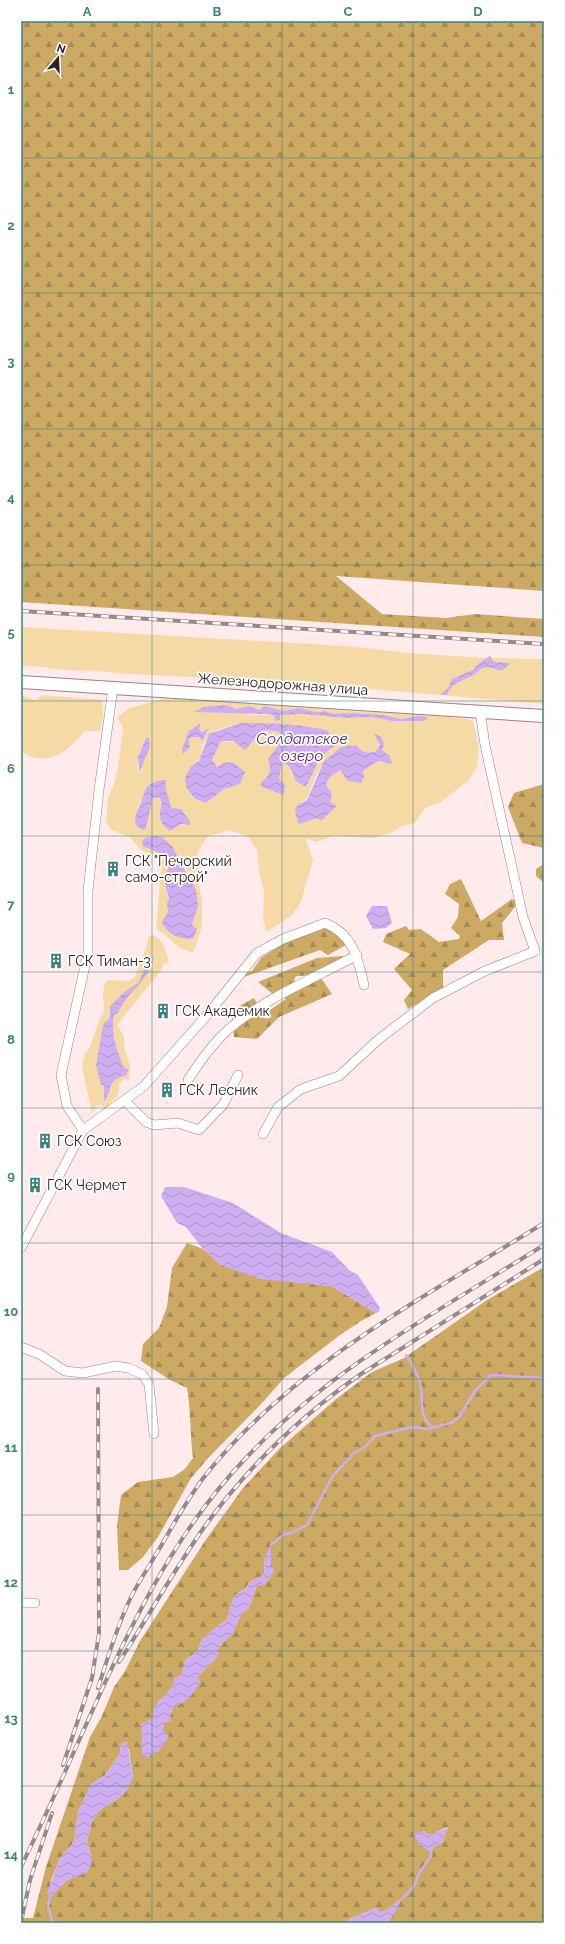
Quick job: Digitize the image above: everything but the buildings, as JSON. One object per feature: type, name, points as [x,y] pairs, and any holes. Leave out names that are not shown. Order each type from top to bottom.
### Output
[{"type":"main road","name":"Железнодорожная улица","points":[[21,682],[544,716]]},
{"type":"street","points":[[84,1130],[67,1106],[61,1075],[88,952],[88,891],[98,790],[113,688]]},
{"type":"street","points":[[263,1134],[278,1107],[301,1088],[340,1076],[379,1039],[433,998],[485,971],[535,951],[523,917],[485,745],[480,711]]},
{"type":"street","points":[[21,1248],[84,1130],[144,1086],[208,1014],[257,953],[283,939],[325,923],[336,927],[350,943],[357,955],[364,985]]},
{"type":"street","points":[[188,1080],[210,1049],[230,1028],[242,1019],[264,1004],[357,955]]},
{"type":"street","points":[[125,1101],[146,1122],[154,1125],[178,1123],[199,1130],[223,1105],[238,1075]]},
{"type":"street","points":[[21,1347],[40,1354],[65,1371],[83,1373],[116,1366],[128,1368],[142,1374],[149,1384],[154,1434]]},
{"type":"street","points":[[21,1603],[35,1603]]},
{"type":"shaded area","points":[[21,627],[331,645],[407,653],[487,658],[490,656],[492,658],[544,659],[544,704],[289,682],[129,674],[21,666]]},
{"type":"shaded area","points":[[21,695],[35,700],[43,695],[102,700],[103,716],[100,731],[85,731],[63,752],[50,758],[43,759],[29,756],[21,751]]},
{"type":"shaded area","points":[[170,697],[285,704],[349,711],[425,714],[473,720],[479,749],[477,766],[469,780],[441,802],[425,808],[415,823],[400,827],[393,832],[372,838],[334,836],[316,842],[305,838],[313,860],[301,902],[291,916],[266,932],[263,916],[264,891],[259,872],[257,850],[248,837],[230,830],[208,836],[198,851],[197,878],[202,899],[202,926],[193,953],[180,948],[156,928],[162,860],[140,849],[130,837],[111,830],[106,822],[108,798],[114,785],[118,767],[123,728],[117,717],[130,708]],"holes":[[[249,706],[260,710],[265,707],[283,711],[297,708],[316,712],[320,710],[335,714],[347,713],[384,715],[401,719],[418,716],[424,721],[392,721],[372,717],[346,718],[303,714],[249,715],[239,713],[195,712],[203,707],[236,709]],[[201,723],[199,730],[201,732],[206,729],[207,733],[204,737],[192,737],[189,739],[190,747],[183,753],[189,731]],[[240,723],[273,724],[327,730],[321,756],[306,786],[292,775],[289,766],[282,761],[279,779],[284,795],[264,788],[265,777],[269,773],[270,769],[268,759],[283,740],[279,732],[264,730],[255,736],[251,744],[221,741],[212,760],[216,767],[223,763],[240,784],[224,789],[206,803],[194,799],[187,789],[191,766],[201,756],[204,744],[209,736],[221,728]],[[375,735],[384,744],[382,750],[392,764],[378,761],[363,771],[360,783],[348,780],[340,770],[330,777],[326,784],[329,787],[330,802],[336,806],[331,810],[327,817],[310,821],[298,805],[307,798],[316,776],[324,762],[334,752],[348,746],[356,745],[365,752],[376,751],[380,745]],[[150,740],[150,745],[142,768],[141,776],[138,768],[139,755],[144,743]],[[163,780],[171,808],[174,810],[179,808],[188,818],[186,826],[181,824],[170,831],[164,824],[160,815],[162,803],[159,797],[153,798],[147,820],[148,825],[141,829],[137,824],[137,811],[140,804],[145,795],[155,784]],[[162,837],[178,855],[185,866],[194,890],[196,902],[192,925],[165,916],[169,908],[169,899],[165,885],[168,863],[164,856],[149,849]]]},
{"type":"shaded area","points":[[153,935],[162,943],[166,950],[169,962],[164,964],[159,973],[117,1025],[124,1036],[124,1047],[130,1066],[129,1080],[124,1079],[119,1084],[119,1093],[104,1110],[102,1105],[97,1105],[92,1113],[82,1067],[85,1054],[90,1047],[98,1023],[104,1011],[103,993],[105,983],[108,980],[128,981],[134,978],[147,945],[148,937]]},
{"type":"green space","points":[[21,21],[544,21],[544,591],[336,576],[382,614],[446,618],[475,614],[544,619],[544,637],[21,602]]},
{"type":"green space","points":[[544,784],[544,848],[522,843],[508,807],[514,793]]},
{"type":"green space","points":[[544,864],[544,883],[536,876],[536,869]]},
{"type":"green space","points":[[461,879],[481,921],[512,899],[516,902],[515,907],[502,923],[504,940],[489,940],[443,970],[443,988],[408,1009],[404,1000],[412,990],[394,969],[410,954],[383,942],[386,934],[406,926],[409,930],[421,929],[439,942],[459,939],[460,936],[451,928],[458,917],[459,904],[445,894],[450,884]]},
{"type":"green space","points":[[328,927],[339,934],[346,945],[328,955],[320,950],[244,977],[246,973],[252,971],[261,958],[282,944]]},
{"type":"green space","points":[[343,956],[342,961],[317,975],[296,976],[294,980],[297,983],[321,978],[332,994],[279,1017],[257,1039],[234,1037],[232,1019],[234,1009],[254,998],[265,1018],[268,1019],[270,1010],[286,999],[274,995],[258,982],[317,958]]},
{"type":"green space","points":[[187,1243],[203,1249],[221,1265],[260,1278],[331,1286],[376,1313],[340,1335],[284,1378],[191,1478],[158,1537],[143,1557],[128,1570],[119,1570],[117,1526],[121,1495],[138,1482],[173,1477],[185,1469],[193,1458],[187,1388],[170,1380],[141,1361],[143,1344],[159,1328],[167,1307],[172,1268]]},
{"type":"green space","points":[[544,1267],[544,1923],[387,1923],[398,1900],[389,1910],[381,1912],[375,1908],[350,1919],[346,1923],[21,1923],[21,1918],[33,1918],[46,1867],[90,1737],[102,1716],[114,1687],[125,1671],[140,1641],[207,1538],[243,1488],[279,1449],[336,1399],[372,1372],[404,1358],[487,1300]],"holes":[[[265,1557],[271,1562],[271,1576],[263,1585],[257,1585],[249,1608],[241,1614],[232,1635],[223,1642],[218,1649],[217,1657],[198,1676],[189,1698],[174,1706],[164,1723],[159,1751],[142,1754],[142,1724],[154,1718],[167,1693],[182,1674],[185,1661],[188,1657],[197,1652],[203,1638],[227,1619],[234,1596],[245,1589],[249,1583],[264,1575]],[[121,1744],[129,1749],[133,1777],[126,1791],[119,1798],[101,1809],[92,1821],[87,1841],[91,1857],[87,1872],[67,1880],[50,1897],[50,1883],[60,1858],[74,1842],[78,1812],[91,1784],[105,1775],[120,1753]],[[448,1827],[443,1842],[435,1846],[429,1835]]]},
{"type":"water","points":[[490,656],[493,661],[510,663],[499,671],[488,667],[482,668],[476,673],[455,684],[447,695],[440,695],[448,688],[452,679],[473,670],[479,663]]},
{"type":"water","points":[[227,705],[236,709],[249,706],[260,710],[264,706],[283,711],[298,708],[316,712],[324,711],[335,714],[347,713],[384,715],[401,719],[418,716],[426,717],[428,719],[424,721],[392,721],[372,717],[346,718],[303,714],[280,715],[280,720],[276,721],[274,715],[266,714],[194,712],[203,707]]},
{"type":"water","points":[[201,723],[199,730],[202,732],[209,728],[202,741],[199,737],[192,737],[189,739],[190,747],[183,754],[182,749],[189,731]]},
{"type":"water","name":"Солдатское озеро","points":[[240,723],[284,724],[327,730],[337,744],[321,756],[306,787],[296,781],[289,766],[282,762],[279,779],[285,784],[284,795],[264,788],[260,785],[270,770],[268,759],[282,740],[279,732],[264,730],[245,750],[233,741],[221,741],[212,760],[217,767],[223,763],[233,762],[245,772],[240,784],[224,789],[206,803],[195,799],[187,789],[185,778],[191,766],[199,761],[209,734]]},
{"type":"water","points":[[374,734],[381,737],[384,744],[382,750],[390,756],[392,764],[378,761],[363,771],[364,777],[361,783],[348,781],[340,770],[330,777],[326,784],[332,794],[330,802],[337,806],[322,820],[315,819],[299,824],[295,809],[298,805],[307,800],[324,761],[341,747],[356,745],[365,752],[376,751],[380,745]]},
{"type":"water","points":[[146,738],[149,738],[150,747],[140,771],[140,779],[138,757]]},
{"type":"water","points":[[166,780],[166,791],[170,800],[171,808],[181,809],[190,821],[190,825],[181,824],[170,831],[166,828],[160,819],[162,803],[159,797],[153,798],[146,828],[144,830],[137,825],[135,819],[137,812],[147,787]]},
{"type":"water","points":[[156,836],[162,837],[172,846],[196,890],[198,906],[192,925],[197,929],[193,939],[174,935],[167,930],[162,922],[168,912],[167,903],[169,899],[165,886],[165,877],[168,866],[162,855],[143,846],[142,841],[145,838]]},
{"type":"water","points":[[372,906],[387,906],[392,923],[386,928],[373,929],[366,916]]},
{"type":"water","points":[[154,957],[147,974],[122,1005],[118,1013],[114,1015],[113,1028],[117,1049],[124,1068],[129,1069],[126,1075],[119,1077],[112,1083],[104,1102],[104,1085],[101,1085],[96,1065],[104,1023],[110,1018],[110,1007],[123,993],[139,982],[145,967],[150,959]]},
{"type":"water","points":[[165,1187],[184,1187],[233,1203],[281,1233],[332,1252],[349,1270],[358,1275],[380,1308],[379,1312],[376,1313],[331,1286],[260,1279],[221,1265],[203,1249],[186,1227],[177,1223],[161,1196]]},
{"type":"water","points":[[271,1545],[271,1567],[275,1571],[263,1585],[257,1585],[249,1608],[241,1614],[232,1635],[223,1642],[218,1649],[217,1657],[198,1676],[200,1682],[192,1695],[186,1701],[173,1708],[171,1711],[171,1721],[164,1723],[163,1731],[169,1735],[166,1741],[159,1751],[153,1753],[148,1758],[142,1754],[141,1724],[154,1718],[153,1712],[155,1706],[170,1689],[174,1678],[182,1674],[185,1661],[188,1657],[197,1652],[203,1638],[227,1619],[234,1596],[245,1589],[252,1580],[264,1575],[265,1557]]},
{"type":"water","points":[[127,1741],[133,1777],[126,1791],[119,1798],[101,1809],[92,1821],[87,1841],[91,1857],[91,1865],[87,1873],[67,1880],[50,1898],[47,1893],[60,1858],[74,1842],[78,1811],[91,1784],[105,1775],[120,1753],[121,1744]]},
{"type":"water","points":[[450,1827],[445,1833],[443,1842],[435,1846],[431,1852],[420,1845],[413,1834],[424,1831],[429,1835]]},
{"type":"water","points":[[402,1899],[396,1911],[387,1923],[346,1923],[354,1917],[376,1908],[381,1912],[385,1911]]},
{"type":"waterway","points":[[406,1355],[420,1383],[423,1413],[428,1423],[433,1427]]},
{"type":"waterway","points":[[271,1545],[284,1534],[291,1533],[307,1525],[332,1477],[354,1453],[365,1447],[375,1436],[413,1427],[428,1429],[451,1423],[459,1417],[475,1391],[491,1375],[544,1378]]},
{"type":"waterway","points":[[402,1899],[415,1885],[418,1875],[431,1856],[431,1852]]},
{"type":"waterway","points":[[50,1898],[48,1906],[53,1923]]},
{"type":"railway","points":[[21,611],[544,644]]},
{"type":"railway","points":[[98,1688],[117,1630],[135,1590],[193,1492],[239,1437],[278,1400],[319,1367],[362,1336],[407,1306],[544,1223]]},
{"type":"railway","points":[[21,1867],[111,1669],[148,1595],[192,1524],[217,1491],[244,1460],[277,1427],[312,1397],[349,1369],[426,1318],[544,1245]]},
{"type":"railway","points":[[119,1662],[183,1559],[221,1504],[257,1463],[297,1425],[361,1374],[544,1259]]},
{"type":"railway","points":[[63,1765],[92,1678],[99,1633],[98,1389]]},
{"type":"railway","points":[[21,1922],[30,1880],[52,1813]]},
{"type":"place","name":"ГСК \"Печорский само-строй\"","points":[[113,869]]},
{"type":"place","name":"ГСК Тиман-3","points":[[56,961]]},
{"type":"place","name":"ГСК Академик","points":[[163,1011]]},
{"type":"place","name":"ГСК Лесник","points":[[167,1090]]},
{"type":"place","name":"ГСК Союз","points":[[45,1141]]},
{"type":"place","name":"ГСК Чермет","points":[[35,1185]]}]
